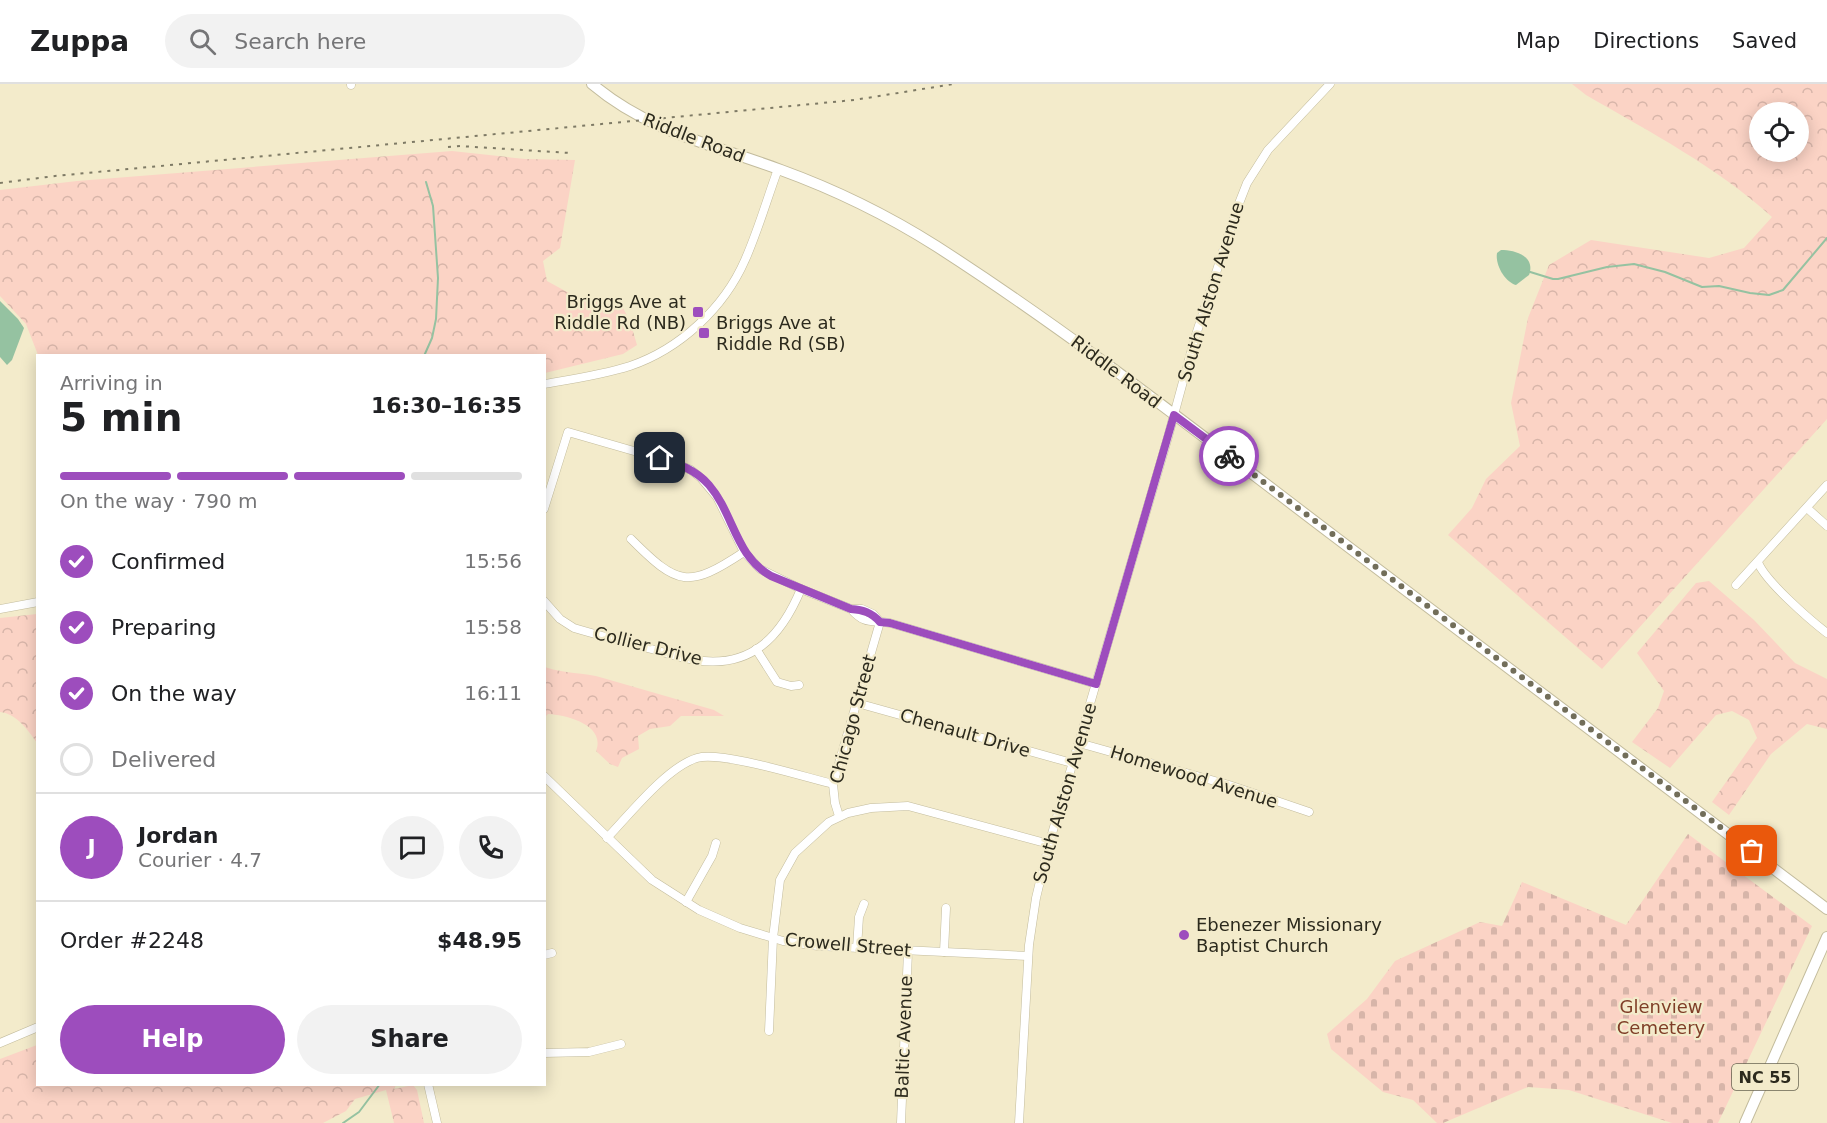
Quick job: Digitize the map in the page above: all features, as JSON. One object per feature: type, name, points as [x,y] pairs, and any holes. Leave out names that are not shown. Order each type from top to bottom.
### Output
[{"type":"main road","name":"Riddle Road","points":[[592,84],[626,110],[674,134],[778,169],[848,198],[896,222],[1035,312],[1827,909]]},
{"type":"main road","name":"NC 55","points":[[1745,1123],[1827,937]]},
{"type":"street","name":"South Alston Avenue","points":[[1019,1123],[1028,956],[1036,898],[1049,844],[1194,341],[1247,183],[1268,150],[1330,84]]},
{"type":"street","points":[[546,384],[632,365],[674,344],[701,323],[722,299],[741,269],[778,169]]},
{"type":"street","points":[[546,503],[568,432],[672,462],[691,470],[710,486],[744,552],[765,573],[851,609],[862,609],[873,614],[880,622],[1096,684]]},
{"type":"street","points":[[1736,585],[1827,485]]},
{"type":"street","points":[[1807,508],[1827,526]]},
{"type":"street","points":[[631,539],[660,568],[688,577],[698,577],[715,571],[744,552]]},
{"type":"street","points":[[1758,562],[1760,568],[1772,581],[1827,633]]},
{"type":"street","name":"Collier Drive","points":[[546,603],[560,619],[574,628],[706,662],[730,660],[756,649],[772,637],[785,622],[801,589]]},
{"type":"street","points":[[0,609],[36,602]]},
{"type":"street","name":"Chicago Street","points":[[839,816],[833,784],[880,622]]},
{"type":"street","points":[[756,649],[777,682],[791,686],[799,685]]},
{"type":"street","name":"Chenault Drive","points":[[857,703],[1072,763]]},
{"type":"street","name":"Homewood Avenue","points":[[1078,742],[1228,785],[1309,812]]},
{"type":"street","points":[[607,838],[672,772],[696,758],[718,757],[734,760],[833,784]]},
{"type":"street","name":"Crowell Street","points":[[546,778],[652,880],[686,902],[727,923],[773,938],[802,944],[1028,956]]},
{"type":"street","points":[[769,1031],[773,938],[780,880],[795,853],[829,822],[839,816],[871,808],[908,806],[1049,844]]},
{"type":"street","points":[[686,902],[712,856],[716,843]]},
{"type":"street","points":[[857,948],[859,917],[864,904]]},
{"type":"street","points":[[944,952],[946,908]]},
{"type":"street","name":"Baltic Avenue","points":[[901,1123],[908,951]]},
{"type":"street","points":[[0,1042],[36,1028]]},
{"type":"street","points":[[546,1053],[589,1052],[621,1044]]},
{"type":"street","points":[[428,1086],[437,1123]]},
{"type":"green space","points":[[1572,84],[1827,84],[1827,419],[1602,669],[1448,535],[1472,508],[1486,479],[1520,446],[1511,403],[1528,318],[1549,265],[1591,240],[1709,258],[1744,248],[1772,217],[1729,182],[1586,95]]},
{"type":"green space","points":[[452,151],[525,159],[575,160],[560,248],[543,261],[547,281],[569,293],[623,308],[630,321],[637,345],[623,354],[546,373],[546,354],[38,354],[26,324],[0,296],[0,190],[77,181]]},
{"type":"green space","points":[[1709,581],[1754,620],[1795,663],[1827,679],[1827,729],[1807,724],[1771,754],[1729,815],[1712,802],[1757,738],[1749,720],[1732,711],[1716,715],[1670,768],[1632,742],[1658,708],[1664,691],[1637,653],[1696,583]]},
{"type":"green space","points":[[36,614],[36,742],[17,719],[0,712],[0,618]]},
{"type":"green space","points":[[546,667],[603,678],[714,710],[724,716],[681,716],[670,726],[650,729],[638,736],[639,749],[622,758],[618,767],[610,764],[596,751],[598,742],[590,728],[574,719],[548,714],[546,716]]},
{"type":"green space","name":"Glenview Cemetery","points":[[1688,834],[1812,926],[1718,1123],[1672,1123],[1569,1090],[1528,1087],[1443,1123],[1437,1123],[1413,1100],[1383,1092],[1331,1049],[1327,1034],[1367,999],[1395,961],[1480,922],[1502,926],[1522,882],[1626,925]]},
{"type":"green space","points":[[36,1045],[36,1086],[396,1086],[394,1089],[414,1086],[417,1090],[424,1123],[394,1123],[386,1090],[355,1099],[346,1111],[323,1123],[0,1123],[0,1059]]},
{"type":"shaded area","points":[[1501,250],[1523,255],[1530,263],[1529,275],[1516,285],[1505,277],[1499,268],[1497,253]]},
{"type":"shaded area","points":[[0,301],[24,328],[12,360],[7,365],[0,357]]},
{"type":"waterway","points":[[425,354],[432,338],[436,319],[438,278],[433,206],[426,182]]},
{"type":"waterway","points":[[1527,271],[1558,279],[1607,267],[1634,264],[1665,272],[1702,287],[1719,286],[1769,295],[1783,290],[1827,238]]},
{"type":"waterway","points":[[343,1123],[359,1112],[378,1086]]},
{"type":"railway","points":[[0,183],[854,100],[954,84]]},
{"type":"railway","points":[[448,147],[570,153]]},
{"type":"way so far","points":[[1229,456],[1752,851]]},
{"type":"place","name":"Briggs Ave at Riddle Rd (NB)","points":[[698,312]]},
{"type":"place","name":"Briggs Ave at Riddle Rd (SB)","points":[[704,333]]},
{"type":"place","name":"Ebenezer Missionary Baptist Church","points":[[1184,935]]},
{"type":"route","points":[[660,458],[691,470],[710,486],[744,552],[765,573],[851,609],[862,609],[873,614],[880,622],[1027,662],[1096,684],[1174,415],[1229,456]]}]
